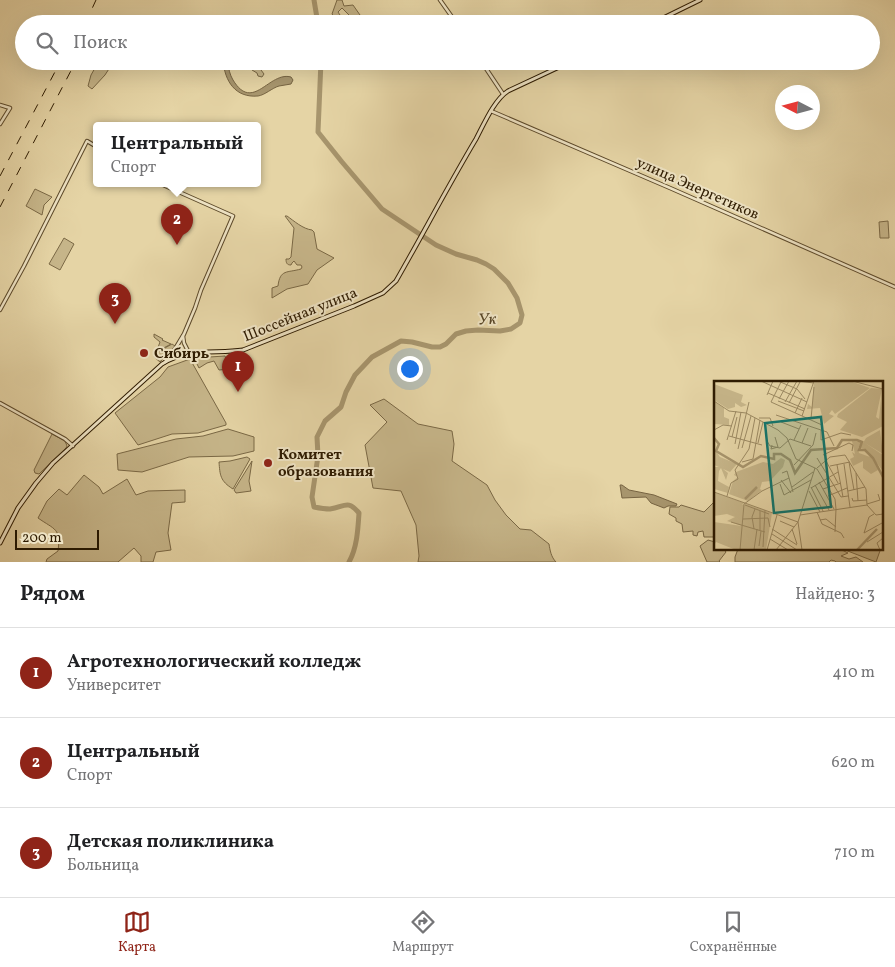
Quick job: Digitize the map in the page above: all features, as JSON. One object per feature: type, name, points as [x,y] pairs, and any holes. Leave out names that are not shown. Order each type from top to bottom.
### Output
[{"type":"main road","points":[[669,15],[700,0]]},
{"type":"main road","name":"Шоссейная улица","points":[[0,543],[18,508],[53,464],[162,364],[173,358],[189,354],[243,350],[383,293],[396,281],[491,111],[503,94],[553,70]]},
{"type":"street","points":[[440,0],[450,15]]},
{"type":"street","points":[[487,70],[503,94]]},
{"type":"street","points":[[0,105],[10,108],[0,124]]},
{"type":"street","name":"улица Энергетиков","points":[[491,111],[895,287]]},
{"type":"street","points":[[0,310],[87,142],[93,145]]},
{"type":"street","points":[[162,364],[175,349],[184,334],[233,216],[168,187]]},
{"type":"street","points":[[184,334],[185,348],[189,354]]},
{"type":"street","points":[[0,403],[65,439],[73,446]]},
{"type":"shaded area","points":[[337,0],[342,0],[344,6],[353,5],[360,15],[349,15],[342,8],[338,12],[340,15],[332,14]]},
{"type":"shaded area","points":[[94,70],[108,70],[92,89],[88,86]]},
{"type":"shaded area","points":[[225,70],[229,70],[233,80],[240,89],[247,93],[261,89],[283,77],[291,77],[293,80],[291,84],[276,87],[258,96],[250,96],[237,91]]},
{"type":"shaded area","points":[[252,70],[261,70],[264,74],[262,77],[258,76]]},
{"type":"shaded area","points":[[35,189],[52,197],[44,205],[42,215],[26,206]]},
{"type":"shaded area","points":[[285,216],[312,230],[317,249],[334,258],[317,270],[308,284],[287,289],[272,298],[272,288],[278,286],[282,274],[301,269],[302,267],[294,261],[291,265],[287,263],[286,259],[291,257],[294,228]]},
{"type":"shaded area","points":[[888,221],[889,238],[880,238],[879,222]]},
{"type":"shaded area","points":[[64,238],[74,244],[60,270],[49,264]]},
{"type":"shaded area","points":[[154,334],[171,344],[158,351],[160,342],[154,337]]},
{"type":"shaded area","points":[[172,344],[175,346],[160,362],[154,357],[156,353]]},
{"type":"shaded area","points":[[225,356],[230,369],[219,370],[214,361],[199,368],[194,358]]},
{"type":"shaded area","points":[[190,359],[226,425],[198,433],[172,434],[138,445],[115,413],[160,377],[168,367]]},
{"type":"shaded area","points":[[384,399],[418,424],[452,431],[454,444],[452,461],[487,485],[506,515],[520,529],[531,530],[549,544],[552,556],[556,562],[418,562],[416,525],[401,491],[373,488],[365,445],[387,422],[370,405]]},
{"type":"shaded area","points":[[228,429],[254,437],[254,451],[233,456],[189,457],[142,472],[118,470],[117,454],[176,439],[203,436]]},
{"type":"shaded area","points":[[52,434],[65,441],[67,446],[39,474],[35,473],[34,470]]},
{"type":"shaded area","points":[[247,457],[250,459],[233,489],[225,483],[220,471],[219,462]]},
{"type":"shaded area","points":[[252,461],[249,481],[251,491],[236,493],[234,490]]},
{"type":"shaded area","points":[[84,475],[99,487],[103,494],[127,479],[136,495],[148,491],[185,490],[185,502],[172,503],[168,533],[171,550],[156,552],[153,562],[141,562],[141,556],[134,548],[118,562],[46,562],[47,559],[58,551],[59,538],[53,528],[38,518],[47,501],[59,489],[67,495]]},
{"type":"shaded area","points":[[620,485],[629,490],[654,495],[677,504],[676,506],[664,508],[651,503],[646,497],[622,498]]},
{"type":"shaded area","points":[[714,502],[714,537],[704,537],[703,531],[698,532],[697,536],[693,535],[693,531],[683,532],[682,524],[669,514],[670,507],[679,507],[681,505],[704,512]]},
{"type":"shaded area","points":[[708,540],[714,542],[714,550],[724,550],[726,552],[720,562],[707,562],[700,546]]},
{"type":"shaded area","points":[[738,550],[842,550],[848,553],[841,556],[849,559],[856,557],[863,562],[836,562],[831,560],[829,562],[735,562]]},
{"type":"shaded area","points":[[845,550],[880,550],[876,562]]},
{"type":"waterway","name":"Ук","points":[[314,0],[316,15]]},
{"type":"waterway","name":"Ук","points":[[321,70],[318,132],[342,162],[382,209],[436,245],[456,254],[477,260],[494,269],[508,283],[517,298],[522,315],[520,323],[511,329],[500,331],[466,331],[456,334],[440,347],[401,341],[372,357],[355,375],[341,407],[325,421],[317,437],[318,456],[312,497],[314,507],[330,509],[349,505],[359,513],[358,532],[349,562]]},
{"type":"railway","points":[[89,15],[96,0]]},
{"type":"railway","points":[[0,176],[56,70]]},
{"type":"railway","points":[[0,207],[71,70]]},
{"type":"place","name":"Центральный","points":[[177,245]]},
{"type":"place","name":"Детская поликлиника","points":[[115,324]]},
{"type":"place","name":"Сибирь","points":[[144,353]]},
{"type":"place","name":"Агротехнологический колледж","points":[[238,392]]},
{"type":"place","name":"Комитет образования","points":[[268,463]]}]
